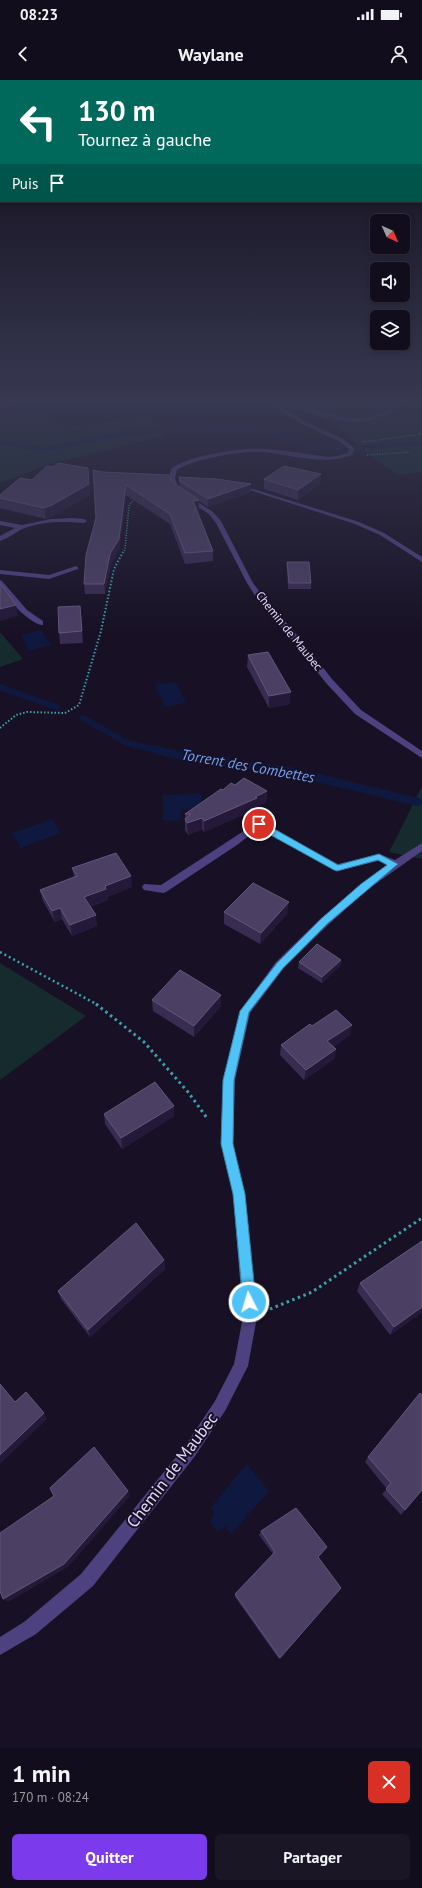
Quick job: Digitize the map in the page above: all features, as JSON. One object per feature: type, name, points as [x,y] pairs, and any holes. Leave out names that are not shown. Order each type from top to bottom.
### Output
[{"type":"street","points":[[172,478],[181,480]]},
{"type":"street","name":"Chemin de Maubec","points":[[172,478],[176,491],[207,510],[219,522],[250,583],[266,606],[290,632],[306,654],[334,686],[358,712],[422,755]]},
{"type":"street","points":[[231,484],[248,487],[281,500],[357,522],[382,534],[422,560]]},
{"type":"street","points":[[0,539],[31,523],[60,519],[84,520]]},
{"type":"street","points":[[0,522],[21,527]]},
{"type":"street","points":[[0,572],[49,577],[76,568]]},
{"type":"street","points":[[0,582],[24,612],[40,623]]},
{"type":"street","points":[[147,887],[163,889],[234,843],[259,824],[337,868],[379,857],[394,864]]},
{"type":"street","name":"Chemin de Maubec","points":[[0,1646],[30,1628],[87,1580],[190,1451],[220,1406],[241,1366],[250,1317],[239,1194],[227,1144],[229,1080],[245,1011],[280,965],[324,922],[364,887],[394,864],[422,846]]},
{"type":"path","points":[[0,728],[16,716],[27,712],[65,713],[79,705],[101,630],[114,569],[125,549],[129,506],[136,496]]},
{"type":"path","points":[[0,952],[98,1005],[144,1042],[188,1092],[227,1144]]},
{"type":"path","points":[[250,1317],[312,1292],[422,1218]]},
{"type":"green space","points":[[0,477],[16,477],[0,483]]},
{"type":"green space","points":[[0,632],[23,659],[0,667]]},
{"type":"green space","points":[[422,786],[422,859],[389,852]]},
{"type":"green space","points":[[0,963],[86,1016],[0,1080]]},
{"type":"water","points":[[41,630],[51,645],[28,651],[22,635]]},
{"type":"water","points":[[176,682],[186,703],[165,707],[155,685]]},
{"type":"water","points":[[201,794],[202,808],[182,809],[180,821],[163,820],[163,795]]},
{"type":"water","points":[[52,819],[60,833],[21,848],[12,833]]},
{"type":"water","points":[[247,1464],[269,1491],[231,1534],[225,1526],[218,1532],[210,1521],[215,1514],[211,1507]]},
{"type":"building","points":[[35,477],[89,477],[89,484],[44,508],[0,498],[0,495],[20,478],[32,480]]},
{"type":"building","points":[[93,477],[170,477],[172,482],[199,500],[193,501],[213,551],[185,553],[170,514],[126,485],[119,539],[110,554],[104,584],[84,584],[86,555],[96,518]]},
{"type":"building","points":[[179,477],[216,479],[251,484],[208,499],[180,481]]},
{"type":"building","points":[[267,477],[317,477],[298,490],[264,479]]},
{"type":"building","points":[[287,562],[309,562],[311,583],[289,583]]},
{"type":"building","points":[[0,583],[16,605],[0,609]]},
{"type":"building","points":[[80,606],[82,631],[59,633],[58,607]]},
{"type":"building","points":[[268,652],[291,692],[269,696],[248,655]]},
{"type":"building","points":[[244,778],[267,791],[255,797],[257,798],[204,821],[202,818],[187,823],[185,819],[191,814],[185,814],[221,789],[223,790],[231,783],[235,785]]},
{"type":"building","points":[[116,853],[131,876],[105,886],[106,889],[84,897],[96,915],[70,925],[60,908],[52,911],[40,890],[77,876],[72,868]]},
{"type":"building","points":[[253,883],[289,902],[261,933],[224,912]]},
{"type":"building","points":[[317,944],[341,960],[322,977],[299,962]]},
{"type":"building","points":[[180,970],[221,995],[194,1026],[152,1000]]},
{"type":"building","points":[[336,1010],[352,1025],[327,1041],[336,1049],[306,1070],[281,1045],[310,1024],[312,1026]]},
{"type":"building","points":[[155,1082],[174,1106],[121,1138],[104,1114]]},
{"type":"building","points":[[136,1223],[164,1260],[88,1330],[58,1291]]},
{"type":"building","points":[[422,1241],[422,1307],[394,1327],[360,1283]]},
{"type":"building","points":[[0,1384],[15,1402],[26,1392],[44,1413],[0,1455]]},
{"type":"building","points":[[420,1393],[422,1395],[422,1490],[405,1510],[386,1489],[391,1483],[368,1457]]},
{"type":"building","points":[[94,1447],[128,1491],[64,1564],[3,1599],[0,1591],[0,1533],[54,1496],[50,1488]]},
{"type":"building","points":[[296,1508],[327,1547],[318,1557],[341,1588],[280,1658],[235,1594],[275,1552],[261,1531]]},
{"type":"waterway","name":"Torrent des Combettes","points":[[0,687],[56,707]]},
{"type":"waterway","name":"Torrent des Combettes","points":[[83,718],[127,743],[162,751]]},
{"type":"waterway","name":"Torrent des Combettes","points":[[157,750],[188,757],[285,770],[418,802]]},
{"type":"route","points":[[249,1302],[239,1194],[227,1144],[229,1080],[245,1011],[280,965],[324,922],[364,887],[394,864],[379,857],[337,868],[259,824]]}]
